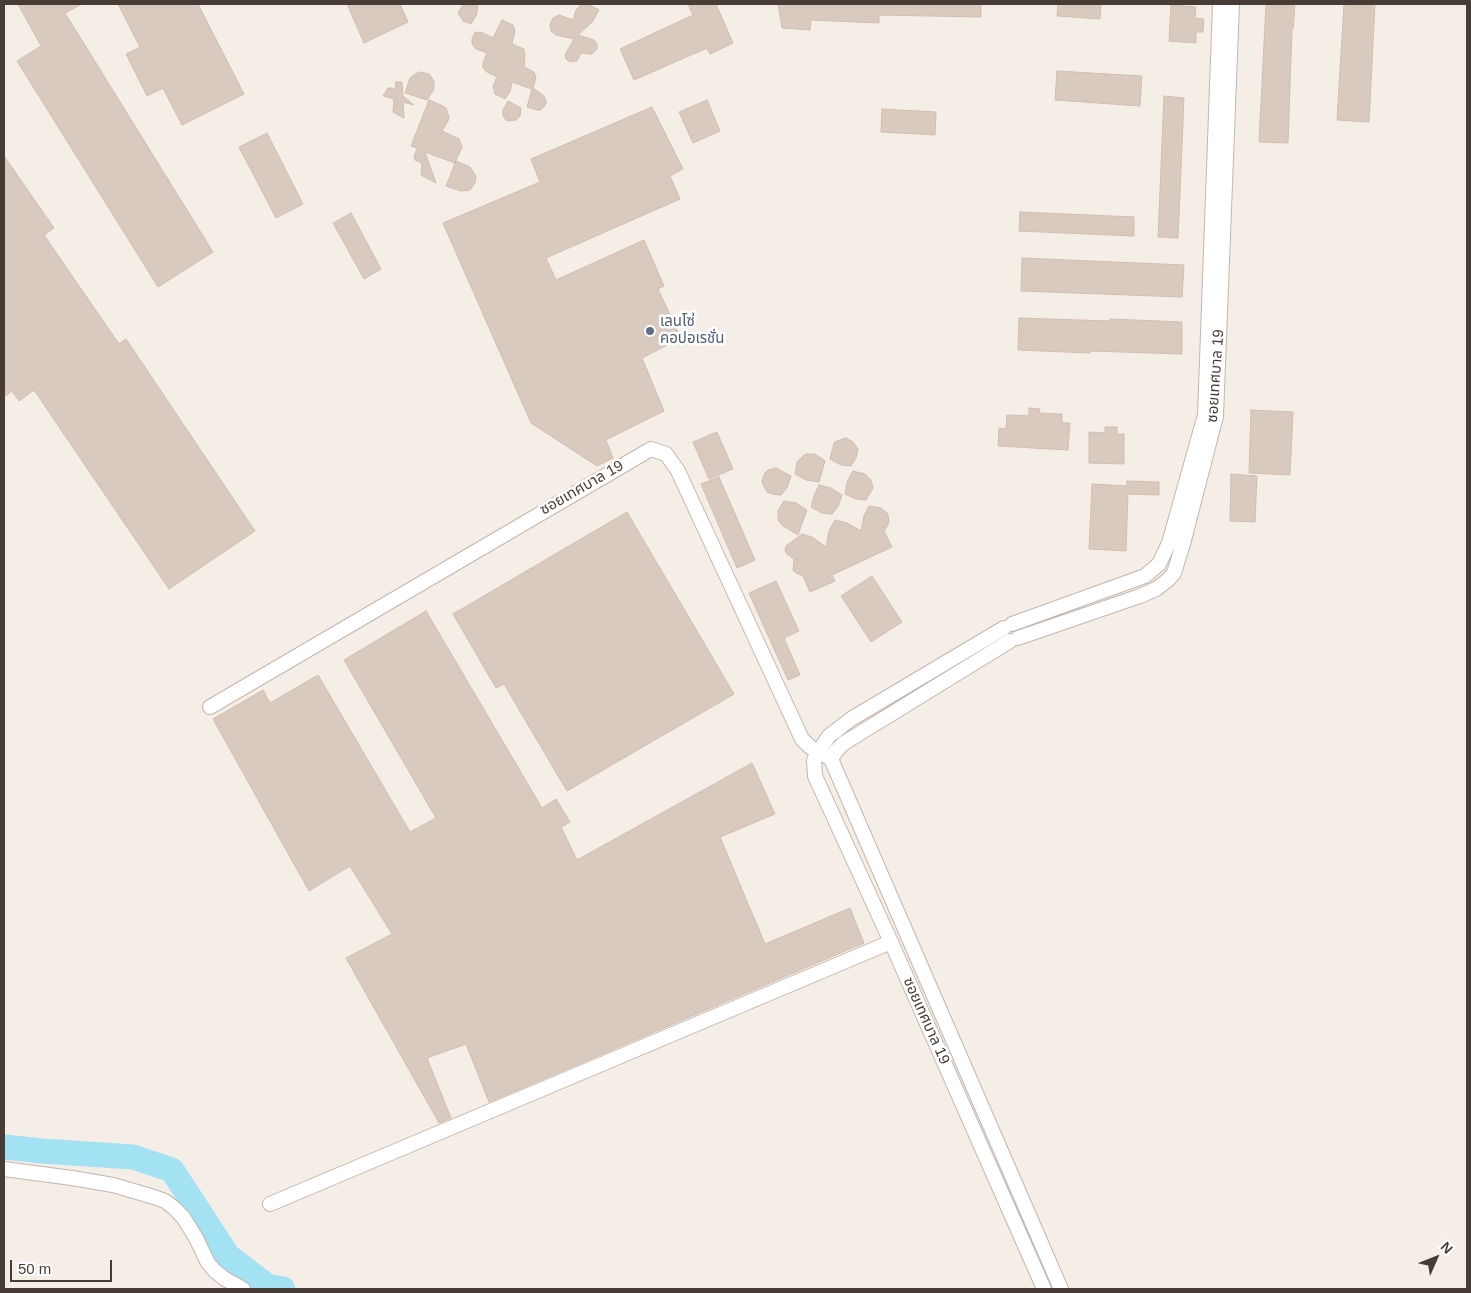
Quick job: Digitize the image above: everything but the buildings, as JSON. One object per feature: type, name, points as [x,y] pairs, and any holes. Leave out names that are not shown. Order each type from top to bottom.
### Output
[{"type":"street","name":"ซอยเทศบาล 19","points":[[831,759],[844,743],[1014,639],[1140,596],[1156,589],[1174,573],[1183,544],[1185,510],[1205,415],[1220,4]]},
{"type":"street","name":"ซอยเทศบาล 19","points":[[1044,1289],[891,942],[815,776],[814,760],[829,736],[851,719],[1008,626],[1145,576],[1159,564],[1185,510],[1216,416],[1232,4]]},
{"type":"street","name":"ซอยเทศบาล 19","points":[[210,706],[650,448],[666,454],[678,472],[802,739],[810,747],[831,759],[1061,1289]]},
{"type":"street","points":[[270,1204],[891,942]]},
{"type":"street","points":[[4,1169],[113,1185],[165,1201],[183,1217],[208,1263],[225,1279],[243,1289]]},
{"type":"waterway","points":[[4,1147],[133,1157],[172,1170],[228,1256],[267,1286],[283,1289]]},
{"type":"place","name":"เลนโซ่ คอปอเรชั่น","points":[[650,331]]}]
